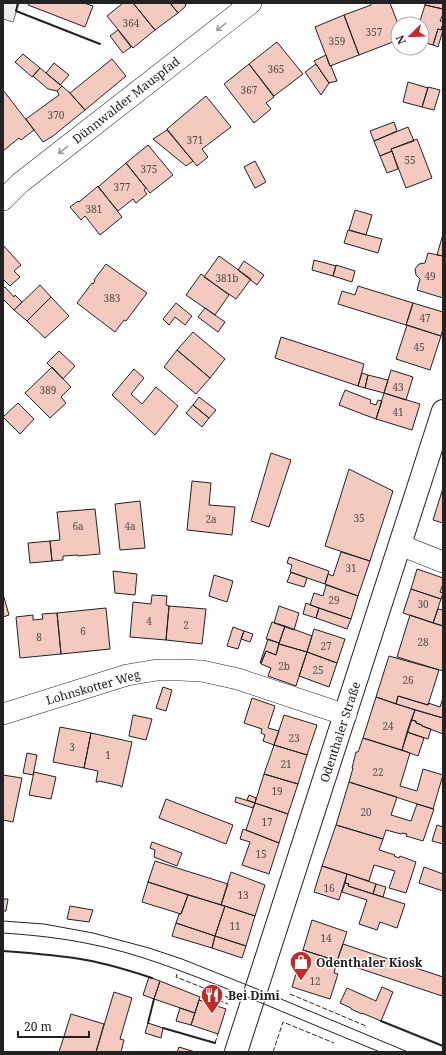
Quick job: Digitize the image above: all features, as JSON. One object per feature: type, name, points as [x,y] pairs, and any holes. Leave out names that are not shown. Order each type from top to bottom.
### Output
[{"type":"main road","name":"Odenthaler Straße","points":[[236,1052],[443,411]]},
{"type":"street","name":"Dünnwalder Mauspfad","points":[[3,200],[20,183],[252,3]]},
{"type":"street","points":[[400,545],[443,562]]},
{"type":"street","name":"Lohnskotter Weg","points":[[3,714],[127,675],[156,670],[180,670],[202,671],[238,679],[346,715]]},
{"type":"shaded area","points":[[3,3],[19,3],[13,22],[3,19]]},
{"type":"building","points":[[29,3],[84,3],[93,6],[85,27],[28,5]]},
{"type":"building","points":[[123,3],[133,3],[155,30],[133,48],[107,16]]},
{"type":"building","points":[[133,3],[170,3],[178,13],[155,30]]},
{"type":"building","points":[[170,3],[188,3],[178,13]]},
{"type":"building","points":[[371,3],[390,3],[395,16],[390,16],[390,43],[359,55],[344,15],[371,5]]},
{"type":"building","points":[[425,3],[443,3],[443,9],[425,5]]},
{"type":"building","points":[[425,5],[443,9],[443,14],[440,21],[443,21],[443,24],[441,30],[438,29],[433,45],[430,44],[430,16],[422,16]]},
{"type":"building","points":[[344,15],[359,55],[330,66],[315,27]]},
{"type":"building","points":[[443,24],[443,30],[438,47],[433,45],[438,29],[441,30]]},
{"type":"building","points":[[118,30],[131,47],[123,53],[110,36]]},
{"type":"building","points":[[277,42],[303,74],[274,96],[249,64]]},
{"type":"building","points":[[23,54],[40,68],[32,77],[15,62]]},
{"type":"building","points":[[326,55],[337,81],[329,83],[314,61]]},
{"type":"building","points":[[112,59],[126,76],[85,110],[70,93]]},
{"type":"building","points":[[54,63],[69,75],[60,85],[46,73]]},
{"type":"building","points":[[249,64],[274,97],[266,103],[271,109],[254,123],[224,84]]},
{"type":"building","points":[[316,64],[329,83],[321,95],[305,72]]},
{"type":"building","points":[[40,68],[62,86],[57,91],[48,89],[33,76]]},
{"type":"building","points":[[408,82],[428,88],[422,107],[403,102]]},
{"type":"building","points":[[62,86],[85,110],[53,136],[43,142],[26,119],[59,95],[57,91]]},
{"type":"building","points":[[428,87],[440,90],[434,110],[422,107]]},
{"type":"building","points":[[3,90],[34,130],[21,140],[19,138],[3,151]]},
{"type":"building","points":[[206,96],[231,127],[202,149],[208,157],[197,166],[167,129]]},
{"type":"building","points":[[394,122],[397,131],[374,141],[370,131]]},
{"type":"building","points":[[408,127],[414,141],[391,149],[392,151],[380,156],[374,141]]},
{"type":"building","points":[[167,130],[193,161],[186,166],[153,139]]},
{"type":"building","points":[[417,139],[432,178],[406,188],[391,149]]},
{"type":"building","points":[[148,145],[173,175],[150,193],[126,163]]},
{"type":"building","points":[[392,151],[398,169],[387,173],[380,156]]},
{"type":"building","points":[[255,161],[266,182],[255,188],[244,167]]},
{"type":"building","points":[[126,163],[146,188],[144,190],[147,194],[136,203],[133,199],[118,211],[98,187]]},
{"type":"building","points":[[98,186],[122,217],[100,235],[85,216],[81,220],[70,207],[78,201],[79,202]]},
{"type":"building","points":[[355,210],[372,215],[366,235],[349,230]]},
{"type":"building","points":[[348,230],[382,239],[378,253],[344,243]]},
{"type":"building","points":[[443,234],[443,256],[437,255]]},
{"type":"building","points":[[3,245],[21,265],[14,271],[20,277],[10,286],[4,280],[3,281]]},
{"type":"building","points":[[428,253],[443,256],[443,298],[417,290],[420,279],[416,275],[415,269],[419,264],[425,263]]},
{"type":"building","points":[[219,256],[251,279],[236,299],[204,277]]},
{"type":"building","points":[[314,260],[336,266],[333,276],[312,270]]},
{"type":"building","points":[[244,261],[264,275],[257,285],[238,270]]},
{"type":"building","points":[[106,264],[147,293],[126,321],[124,320],[115,332],[77,303],[92,283],[93,284],[95,281],[94,280]]},
{"type":"building","points":[[336,265],[355,271],[352,282],[333,276]]},
{"type":"building","points":[[201,274],[229,295],[215,315],[186,295]]},
{"type":"building","points":[[40,285],[51,297],[27,321],[14,310]]},
{"type":"building","points":[[358,286],[413,303],[406,325],[338,304],[342,291],[355,295]]},
{"type":"building","points":[[5,287],[14,297],[15,295],[22,302],[14,310],[3,299],[3,288]]},
{"type":"building","points":[[51,297],[69,316],[45,338],[27,321]]},
{"type":"building","points":[[176,303],[192,316],[185,325],[175,317],[169,325],[163,319]]},
{"type":"building","points":[[413,303],[443,312],[443,329],[441,336],[406,325]]},
{"type":"building","points":[[205,308],[225,322],[218,332],[198,317]]},
{"type":"building","points":[[407,325],[441,336],[430,370],[396,359]]},
{"type":"building","points":[[193,332],[225,359],[210,378],[177,350]]},
{"type":"building","points":[[281,337],[364,364],[358,386],[275,358]]},
{"type":"building","points":[[177,350],[210,378],[196,394],[164,367]]},
{"type":"building","points":[[59,351],[75,366],[63,379],[47,363]]},
{"type":"building","points":[[52,367],[71,387],[61,397],[66,403],[50,418],[25,393]]},
{"type":"building","points":[[134,369],[144,378],[131,394],[142,404],[156,387],[178,406],[155,435],[112,395]]},
{"type":"building","points":[[391,370],[413,377],[406,400],[384,393]]},
{"type":"building","points":[[362,373],[368,375],[365,388],[358,386]]},
{"type":"building","points":[[368,375],[388,380],[384,393],[365,388]]},
{"type":"building","points":[[345,390],[371,400],[370,403],[376,405],[378,400],[382,401],[376,419],[339,405]]},
{"type":"building","points":[[384,393],[420,404],[412,430],[376,419]]},
{"type":"building","points":[[199,397],[216,410],[209,418],[193,405]]},
{"type":"building","points":[[18,403],[34,419],[20,434],[3,417]]},
{"type":"building","points":[[193,405],[209,418],[202,427],[186,413]]},
{"type":"building","points":[[271,453],[291,460],[269,527],[251,521]]},
{"type":"building","points":[[349,469],[393,491],[370,561],[325,546]]},
{"type":"building","points":[[192,481],[211,483],[209,505],[235,507],[232,535],[187,530]]},
{"type":"building","points":[[443,488],[443,523],[433,520]]},
{"type":"building","points":[[140,501],[145,548],[120,550],[115,504]]},
{"type":"building","points":[[95,509],[100,554],[63,556],[63,560],[52,561],[50,541],[60,540],[57,512]]},
{"type":"building","points":[[50,541],[52,561],[30,563],[28,543]]},
{"type":"building","points":[[341,552],[370,561],[358,596],[325,584],[328,574],[333,576]]},
{"type":"building","points":[[289,557],[329,571],[325,584],[290,572],[292,565],[287,563]]},
{"type":"building","points":[[417,569],[443,578],[443,584],[440,592],[443,593],[441,599],[411,589]]},
{"type":"building","points":[[113,571],[137,574],[135,595],[115,593]]},
{"type":"building","points":[[291,572],[307,578],[304,587],[287,582]]},
{"type":"building","points":[[214,575],[233,581],[227,602],[209,596]]},
{"type":"building","points":[[326,585],[358,596],[351,619],[310,605],[314,593],[323,596]]},
{"type":"building","points":[[411,589],[441,599],[433,623],[403,613]]},
{"type":"building","points":[[3,594],[9,615],[3,617]]},
{"type":"building","points":[[152,595],[167,596],[166,605],[169,606],[166,640],[130,637],[133,602],[151,604]]},
{"type":"building","points":[[306,603],[319,608],[316,618],[303,614]]},
{"type":"building","points":[[169,606],[206,609],[202,644],[166,640]]},
{"type":"building","points":[[279,606],[299,613],[294,630],[274,623]]},
{"type":"building","points":[[106,608],[110,649],[61,654],[57,613]]},
{"type":"building","points":[[319,608],[351,619],[347,629],[316,618]]},
{"type":"building","points":[[438,609],[443,610],[443,626],[433,623]]},
{"type":"building","points":[[57,613],[61,654],[20,658],[16,617],[33,615],[33,620],[43,619],[42,614]]},
{"type":"building","points":[[410,615],[443,626],[443,671],[397,657]]},
{"type":"building","points":[[272,622],[285,626],[279,643],[266,639]]},
{"type":"building","points":[[285,626],[312,636],[307,652],[279,644]]},
{"type":"building","points":[[233,627],[244,631],[238,649],[227,646]]},
{"type":"building","points":[[314,629],[345,639],[337,663],[307,652]]},
{"type":"building","points":[[244,631],[253,634],[250,642],[241,639]]},
{"type":"building","points":[[268,639],[279,643],[276,655],[266,651],[260,663]]},
{"type":"building","points":[[279,644],[307,652],[296,686],[268,676],[271,668],[261,664],[266,651],[276,655]]},
{"type":"building","points":[[307,652],[337,663],[329,687],[299,676]]},
{"type":"building","points":[[389,656],[439,670],[428,705],[398,696],[396,704],[376,697]]},
{"type":"building","points":[[163,687],[172,690],[166,711],[156,708]]},
{"type":"building","points":[[398,696],[440,707],[443,698],[443,718],[396,704]]},
{"type":"building","points":[[376,697],[415,710],[402,750],[363,738]]},
{"type":"building","points":[[252,698],[275,706],[268,728],[279,731],[274,745],[263,741],[265,735],[261,733],[262,729],[244,723]]},
{"type":"building","points":[[415,710],[443,718],[443,734],[411,720]]},
{"type":"building","points":[[133,715],[152,719],[146,740],[129,736]]},
{"type":"building","points":[[284,715],[317,725],[307,755],[274,745]]},
{"type":"building","points":[[411,720],[431,729],[428,739],[407,732]]},
{"type":"building","points":[[60,727],[91,733],[84,768],[53,762]]},
{"type":"building","points":[[407,732],[424,738],[418,756],[402,750]]},
{"type":"building","points":[[91,733],[132,742],[122,787],[99,781],[96,782],[98,771],[84,768]]},
{"type":"building","points":[[363,738],[410,753],[400,786],[417,791],[423,769],[443,775],[433,809],[349,782],[356,752],[358,752]]},
{"type":"building","points":[[274,745],[307,755],[298,784],[264,774]]},
{"type":"building","points":[[27,753],[37,755],[33,775],[23,773]]},
{"type":"building","points":[[34,772],[56,777],[51,799],[29,795]]},
{"type":"building","points":[[264,774],[298,784],[288,814],[255,803]]},
{"type":"building","points":[[3,775],[22,778],[13,822],[3,820]]},
{"type":"building","points":[[349,782],[397,797],[391,815],[411,821],[417,804],[434,809],[423,841],[406,836],[407,834],[386,830],[383,839],[336,825]]},
{"type":"building","points":[[249,795],[256,798],[255,803],[247,800]]},
{"type":"building","points":[[236,797],[255,803],[253,808],[235,802]]},
{"type":"building","points":[[166,799],[233,825],[226,844],[159,818]]},
{"type":"building","points":[[255,803],[288,814],[279,843],[246,830]]},
{"type":"building","points":[[336,825],[383,839],[379,850],[395,855],[394,856],[399,858],[400,856],[416,862],[406,893],[389,888],[395,871],[374,865],[369,881],[322,866]]},
{"type":"building","points":[[437,825],[443,827],[443,844],[432,841]]},
{"type":"building","points":[[243,829],[279,843],[269,874],[242,865],[250,842],[240,839]]},
{"type":"building","points":[[152,842],[182,853],[177,866],[154,857],[155,850],[150,848]]},
{"type":"building","points":[[155,861],[228,884],[221,905],[148,882]]},
{"type":"building","points":[[322,866],[347,874],[339,900],[314,892]]},
{"type":"building","points":[[424,867],[443,874],[443,891],[419,883]]},
{"type":"building","points":[[231,872],[265,885],[255,916],[221,905]]},
{"type":"building","points":[[347,874],[376,884],[373,894],[348,886],[349,884],[345,883]]},
{"type":"building","points":[[148,882],[188,895],[181,914],[142,902]]},
{"type":"building","points":[[345,883],[349,884],[348,886],[405,904],[397,928],[380,922],[377,930],[359,924],[367,900],[342,892]]},
{"type":"building","points":[[376,884],[386,887],[383,897],[373,894]]},
{"type":"building","points":[[188,895],[225,906],[215,936],[176,923]]},
{"type":"building","points":[[3,899],[8,899],[6,911],[3,911]]},
{"type":"building","points":[[70,906],[93,910],[89,922],[67,919]]},
{"type":"building","points":[[225,906],[255,916],[246,946],[215,936]]},
{"type":"building","points":[[312,920],[347,932],[337,961],[303,950]]},
{"type":"building","points":[[176,923],[215,936],[212,948],[172,936]]},
{"type":"building","points":[[215,936],[246,946],[242,958],[212,948]]},
{"type":"building","points":[[343,944],[443,977],[442,996],[337,961]]},
{"type":"building","points":[[303,950],[337,961],[334,973],[338,974],[330,999],[292,987]]},
{"type":"building","points":[[149,977],[160,981],[154,999],[143,995]]},
{"type":"building","points":[[160,981],[200,997],[195,1013],[154,999]]},
{"type":"building","points":[[382,987],[393,992],[381,1021],[362,1014],[340,1003],[347,988],[376,1001]]},
{"type":"building","points":[[114,992],[132,998],[120,1039],[124,1040],[121,1052],[96,1052]]},
{"type":"building","points":[[199,1000],[226,1009],[218,1034],[191,1025]]},
{"type":"building","points":[[180,1008],[195,1013],[191,1025],[176,1021]]},
{"type":"building","points":[[71,1014],[104,1024],[96,1052],[59,1052]]},
{"type":"building","points":[[148,1023],[163,1028],[161,1038],[145,1033]]},
{"type":"building","points":[[179,1047],[195,1052],[177,1052]]},
{"type":"tram line","points":[[3,921],[44,924],[93,933],[149,948],[182,959],[257,989],[408,1052]]},
{"type":"tram line","points":[[3,933],[47,937],[79,942],[142,957],[225,988],[380,1052]]},
{"type":"fence","points":[[177,974],[176,977],[229,998]]},
{"type":"fence","points":[[201,997],[202,994],[228,1004]]},
{"type":"fence","points":[[290,994],[366,1026],[365,1028]]},
{"type":"fence","points":[[273,1052],[283,1022],[334,1043]]},
{"type":"fence","points":[[215,1043],[218,1034]]},
{"type":"wall","points":[[18,3],[16,11],[100,44]]},
{"type":"wall","points":[[3,951],[55,955],[86,960],[152,978]]},
{"type":"wall","points":[[148,1023],[154,999]]},
{"type":"wall","points":[[381,1021],[443,1046]]},
{"type":"wall","points":[[163,1028],[215,1043]]},
{"type":"place","name":"Odenthaler Kiosk","points":[[301,982]]},
{"type":"place","name":"Bei Dimi","points":[[212,1014]]}]
